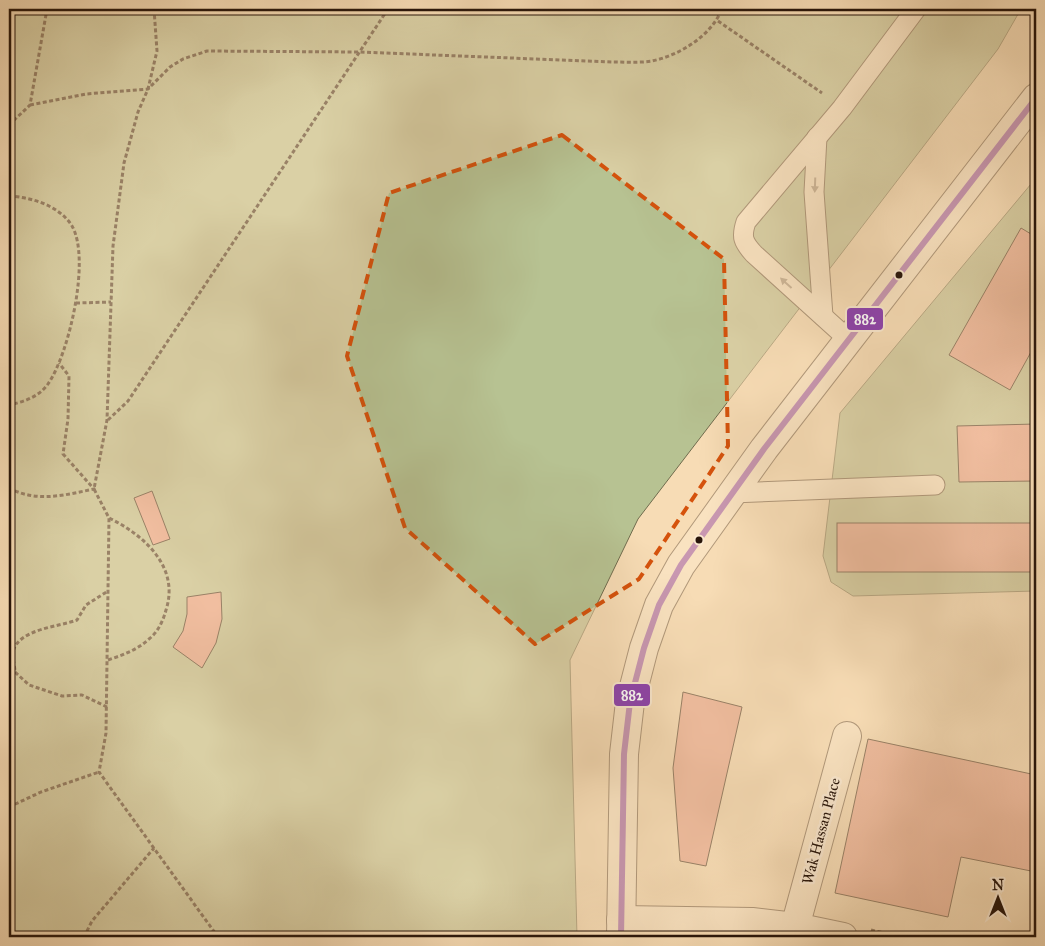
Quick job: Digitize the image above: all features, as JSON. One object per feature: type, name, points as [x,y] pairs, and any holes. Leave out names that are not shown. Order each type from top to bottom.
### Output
[{"type":"street","points":[[843,937],[795,927],[752,922],[621,928],[624,754],[630,702],[644,648],[659,605],[681,565],[732,494],[849,340],[1036,98]]},
{"type":"street","name":"Wak Hassan Place","points":[[795,927],[847,736]]},
{"type":"lane","points":[[849,340],[754,254],[743,243],[742,234],[746,222],[842,108],[916,9]]},
{"type":"lane","points":[[817,137],[814,192],[823,316]]},
{"type":"lane","points":[[732,494],[935,485]]},
{"type":"path","points":[[30,105],[47,9]]},
{"type":"path","points":[[94,489],[107,420],[113,246],[124,163],[138,112],[148,89],[157,51],[154,9]]},
{"type":"path","points":[[107,420],[128,401],[388,9]]},
{"type":"path","points":[[9,125],[30,105],[86,94],[148,89],[170,67],[184,59],[207,51],[359,52],[612,62],[651,61],[674,53],[701,38],[718,21],[722,9]]},
{"type":"path","points":[[718,21],[782,64],[842,108]]},
{"type":"path","points":[[9,196],[39,202],[56,210],[72,226],[78,250],[76,303],[67,341],[59,362],[47,385],[27,401],[9,405]]},
{"type":"path","points":[[76,303],[111,302]]},
{"type":"path","points":[[59,362],[69,376],[68,419],[63,454],[94,489],[109,518],[106,733],[99,772],[218,937]]},
{"type":"path","points":[[9,488],[20,494],[51,498],[94,489]]},
{"type":"path","points":[[108,660],[133,651],[151,638],[163,622],[168,603],[169,580],[162,561],[148,544],[131,528],[109,518]]},
{"type":"path","points":[[107,707],[82,696],[62,696],[29,685],[15,672],[13,652],[21,638],[34,631],[77,620],[86,605],[109,591]]},
{"type":"path","points":[[9,807],[41,792],[99,772]]},
{"type":"path","points":[[84,937],[92,921],[154,848]]},
{"type":"highlighted area","points":[[562,135],[724,259],[728,446],[639,579],[535,644],[405,528],[347,356],[389,193]]},
{"type":"green space","points":[[9,9],[1021,9],[998,49],[638,519],[570,660],[577,937],[9,937]]},
{"type":"green space","points":[[1036,178],[1036,591],[853,596],[831,582],[823,556],[840,413]]},
{"type":"building","points":[[1021,228],[1036,237],[1036,343],[1010,390],[949,355]]},
{"type":"building","points":[[1036,424],[1036,481],[959,482],[957,426]]},
{"type":"building","points":[[152,491],[170,539],[153,545],[134,498]]},
{"type":"building","points":[[837,523],[1036,523],[1036,572],[837,572]]},
{"type":"building","points":[[221,592],[222,619],[216,643],[202,668],[173,647],[183,631],[187,614],[187,597]]},
{"type":"building","points":[[683,692],[742,707],[706,866],[680,861],[673,768]]},
{"type":"building","points":[[868,739],[1036,775],[1036,872],[961,857],[948,917],[835,893]]},
{"type":"transit line","name":"882","points":[[621,937],[624,754],[630,702],[644,648],[659,605],[681,565],[764,449],[1036,98]]}]
